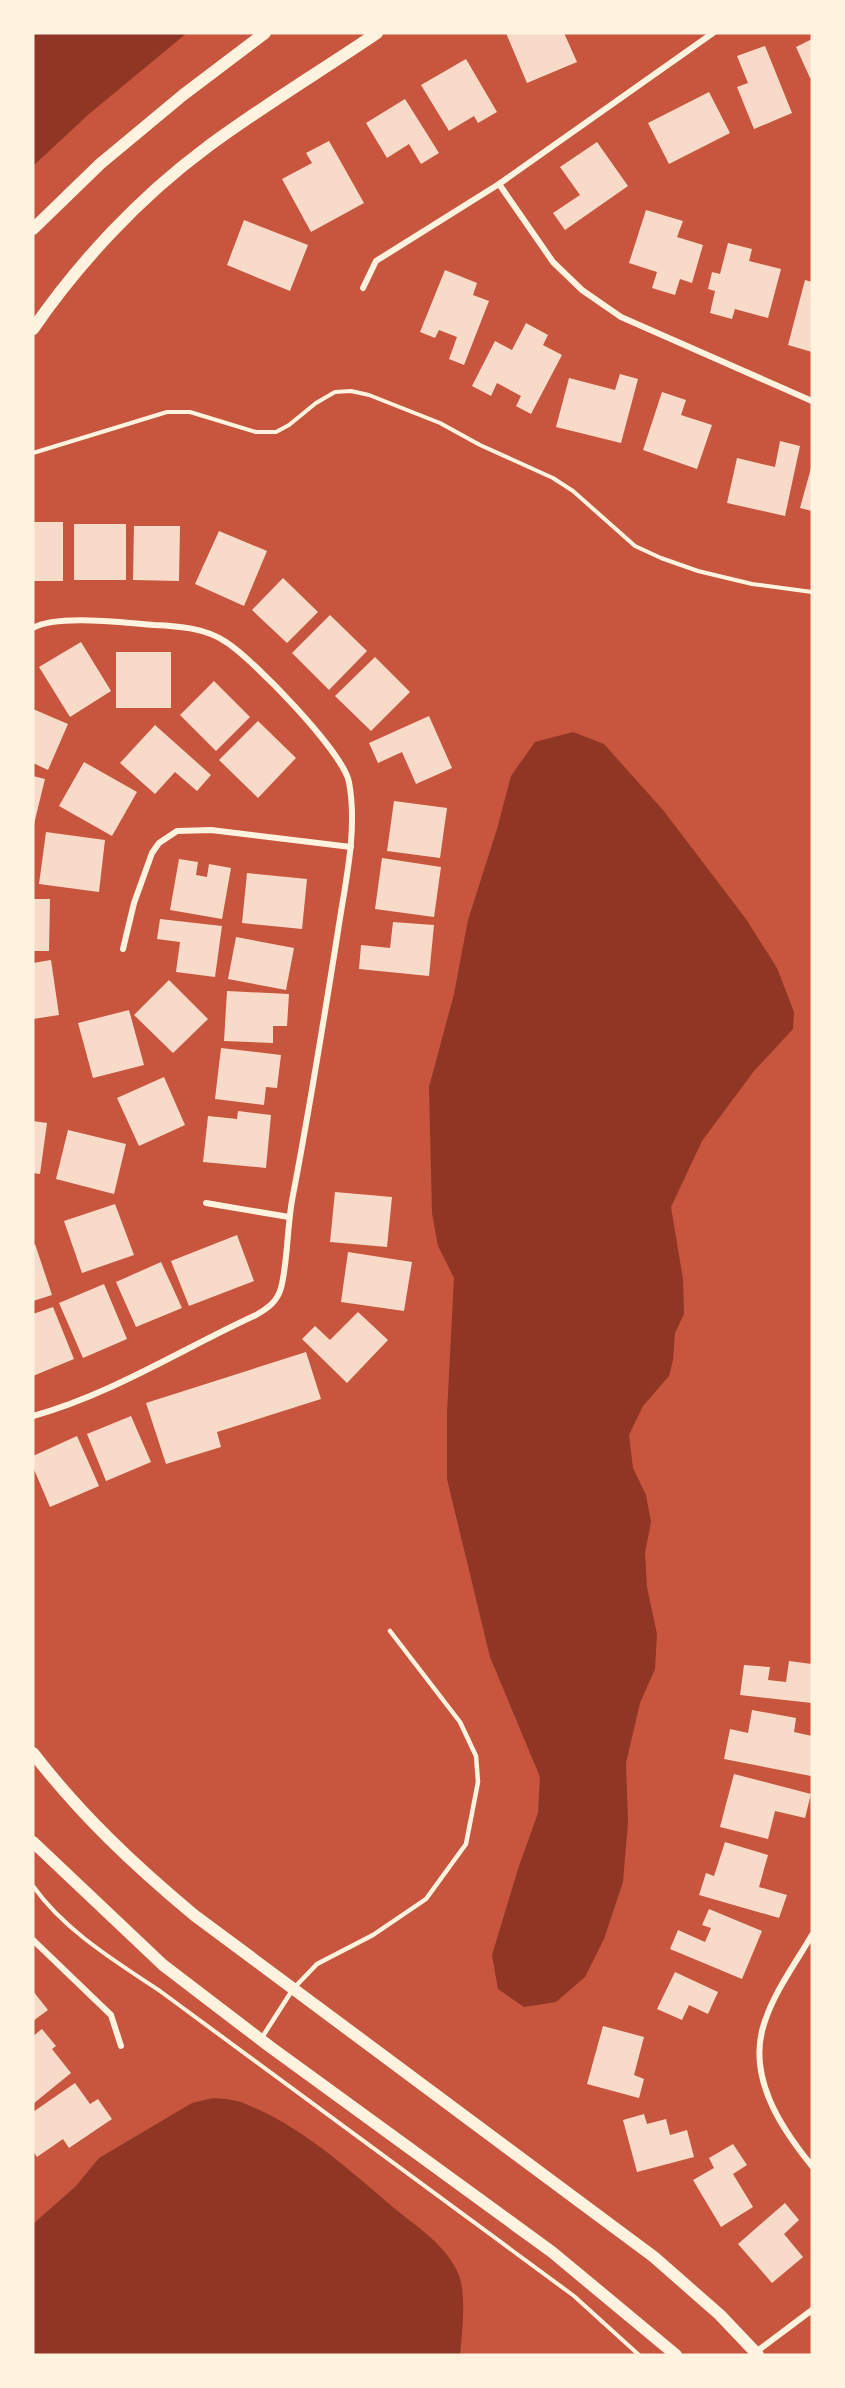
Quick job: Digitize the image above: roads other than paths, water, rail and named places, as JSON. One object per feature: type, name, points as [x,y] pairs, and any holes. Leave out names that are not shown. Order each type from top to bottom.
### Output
[{"type":"main road","points":[[33,229],[100,164],[183,95],[265,33]]},
{"type":"main road","points":[[33,329],[105,239],[163,185],[206,148],[377,33]]},
{"type":"main road","points":[[33,1753],[90,1822],[135,1867],[194,1916],[654,2257],[704,2300],[756,2354]]},
{"type":"main road","points":[[33,1842],[163,1965],[552,2252],[675,2355]]},
{"type":"street","points":[[363,288],[376,261],[499,184],[713,33]]},
{"type":"street","points":[[499,184],[553,262],[582,290],[621,317],[812,401]]},
{"type":"street","points":[[33,627],[52,622],[77,621],[168,625],[199,630],[227,642],[264,674],[334,752],[349,781],[351,808],[351,848],[325,1017],[289,1217],[281,1287],[276,1299],[268,1308],[131,1378],[80,1400],[33,1416]]},
{"type":"street","points":[[123,949],[134,903],[152,853],[159,843],[177,831],[211,830],[351,848]]},
{"type":"street","points":[[206,1203],[289,1217]]},
{"type":"street","points":[[812,1935],[772,2004],[763,2025],[760,2046],[761,2069],[772,2108],[812,2166]]},
{"type":"street","points":[[33,1940],[111,2015],[121,2046]]},
{"type":"street","points":[[756,2354],[812,2310]]},
{"type":"lane","points":[[261,2039],[293,1989],[317,1964],[373,1935],[426,1899],[466,1844],[478,1782],[476,1756],[460,1722],[390,1631]]}]
